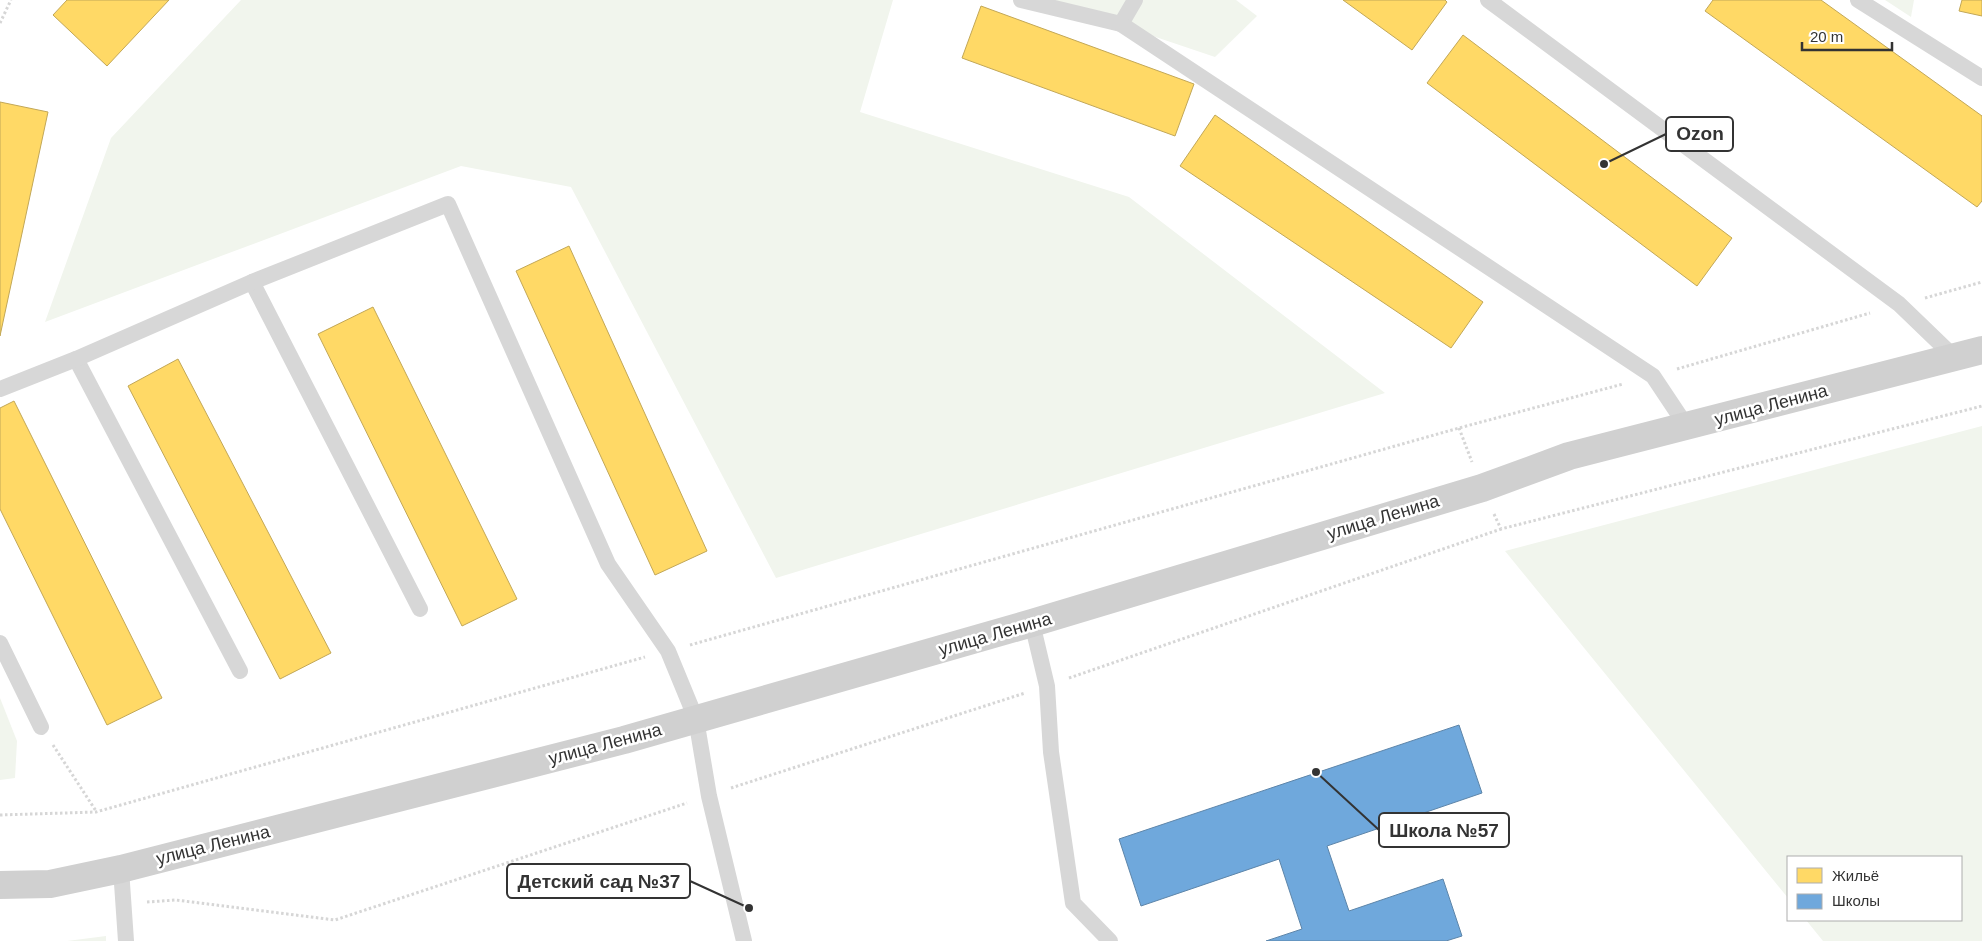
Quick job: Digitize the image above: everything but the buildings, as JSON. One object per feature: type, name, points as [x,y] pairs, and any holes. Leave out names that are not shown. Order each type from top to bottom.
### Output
[{"type":"main road","name":"улица Ленина","points":[[0,885],[50,884],[121,869],[696,719],[1032,623],[1482,488],[1569,456],[1982,350]]},
{"type":"lane","points":[[1021,0],[1121,24],[1653,376],[1687,427]]},
{"type":"lane","points":[[1121,24],[1135,0]]},
{"type":"lane","points":[[1488,0],[1898,304],[1953,356]]},
{"type":"lane","points":[[1858,0],[1982,78]]},
{"type":"lane","points":[[0,389],[76,359],[252,282],[448,204],[608,564],[668,651],[696,719],[709,796],[744,941]]},
{"type":"lane","points":[[252,282],[420,609]]},
{"type":"lane","points":[[76,359],[240,671]]},
{"type":"lane","points":[[1032,623],[1047,686],[1051,752],[1074,903],[1110,941]]},
{"type":"lane","points":[[0,643],[41,727]]},
{"type":"lane","points":[[121,869],[126,941]]},
{"type":"path","points":[[0,23],[11,0]]},
{"type":"path","points":[[0,815],[96,812],[1459,428],[1653,376],[1898,304],[1982,282]]},
{"type":"path","points":[[124,903],[176,900],[335,920],[1047,686],[1501,529],[1982,406]]},
{"type":"path","points":[[1459,428],[1482,488],[1501,529]]},
{"type":"path","points":[[41,727],[96,812]]},
{"type":"shaded area","points":[[241,0],[893,0],[860,112],[1129,197],[1385,393],[776,578],[571,187],[461,166],[45,322],[111,138]]},
{"type":"shaded area","points":[[1046,0],[1236,0],[1257,16],[1215,57]]},
{"type":"shaded area","points":[[1885,0],[1914,0],[1911,17]]},
{"type":"shaded area","points":[[1982,426],[1982,941],[1823,941],[1807,921],[1962,921],[1962,856],[1787,856],[1787,897],[1505,551]]},
{"type":"shaded area","points":[[0,698],[17,741],[15,778],[0,780]]},
{"type":"shaded area","points":[[106,936],[106,941],[67,941]]},
{"type":"place","name":"Ozon","points":[[1604,164]]},
{"type":"place","name":"Школа №57","points":[[1316,772]]},
{"type":"place","name":"Детский сад №37","points":[[749,908]]}]
